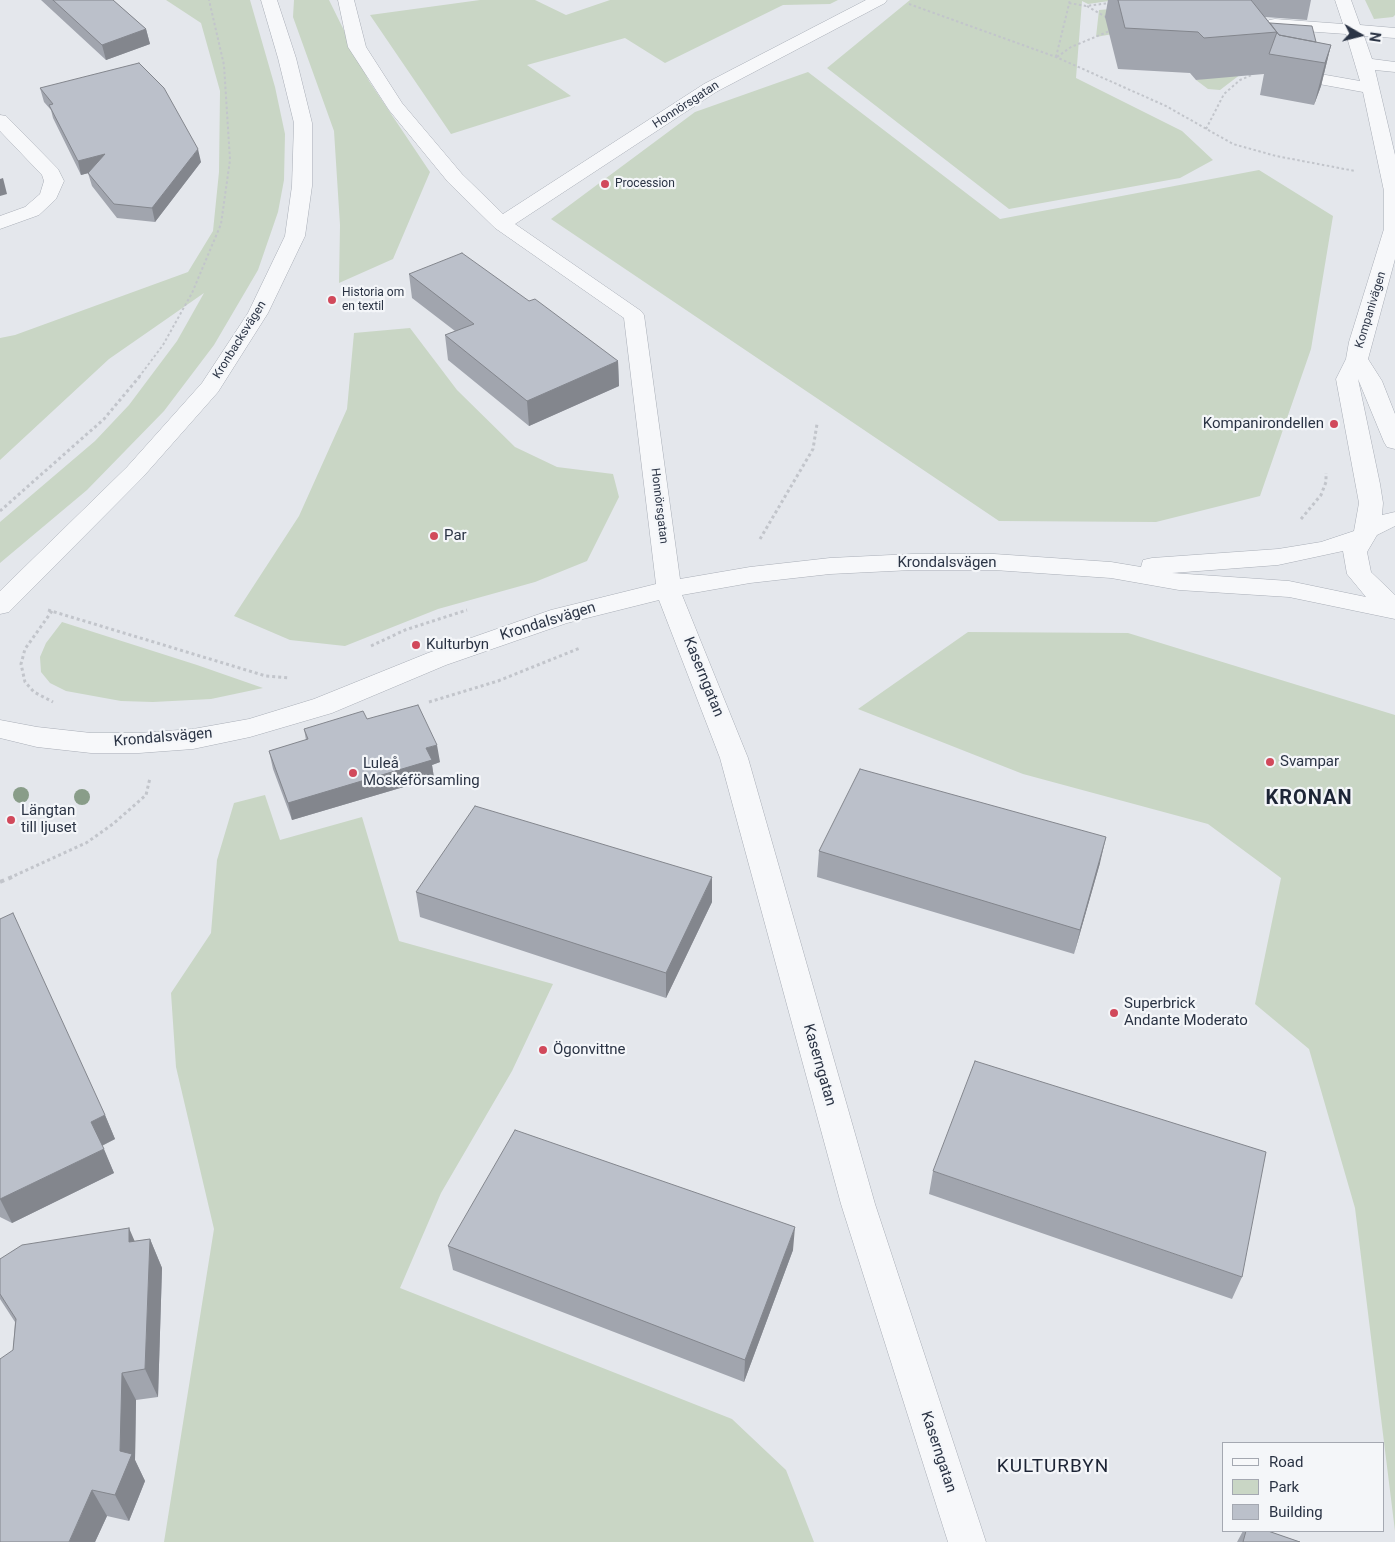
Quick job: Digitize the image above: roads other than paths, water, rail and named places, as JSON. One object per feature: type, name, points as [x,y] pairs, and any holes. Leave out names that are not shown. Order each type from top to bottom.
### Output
[{"type":"street","name":"Kronbacksvägen","points":[[5,601],[136,472],[210,387],[258,313],[294,236],[302,186],[302,123],[287,58],[269,0]]},
{"type":"street","name":"Honnörsgatan","points":[[346,0],[358,47],[395,106],[455,178],[502,224],[634,315],[669,589]]},
{"type":"street","name":"Honnörsgatan","points":[[502,224],[710,88],[879,0]]},
{"type":"street","name":"Kompanivägen","points":[[1343,0],[1365,64],[1394,185],[1394,230],[1360,342],[1357,359],[1348,379],[1357,436],[1368,484],[1370,503],[1365,533]]},
{"type":"street","points":[[1257,23],[1395,33]]},
{"type":"street","points":[[1365,64],[1395,67]]},
{"type":"street","points":[[1275,68],[1370,88]]},
{"type":"street","points":[[0,120],[51,173],[54,180],[49,195],[32,211],[0,223]]},
{"type":"street","name":"Kompanivägen","points":[[1357,359],[1371,381],[1395,442]]},
{"type":"street","points":[[1395,519],[1383,522],[1365,533],[1355,552],[1355,563],[1359,574],[1379,596],[1395,606]]},
{"type":"street","name":"Krondalsvägen","points":[[1111,570],[1174,563],[1227,562],[1278,557],[1325,549],[1365,533]]},
{"type":"street","name":"Krondalsvägen","points":[[0,729],[37,737],[91,743],[139,743],[193,739],[250,728],[323,706],[438,659],[514,631],[596,607],[669,589],[750,575],[830,566],[912,562],[994,562],[1111,570],[1179,582],[1289,589],[1395,611]]},
{"type":"street","name":"Kaserngatan","points":[[669,589],[734,758],[858,1204],[967,1542]]},
{"type":"place","name":"Procession","points":[[605,184]]},
{"type":"place","name":"Historia om en textil","points":[[332,300]]},
{"type":"place","name":"Kompanirondellen","points":[[1334,424]]},
{"type":"place","name":"Par","points":[[434,536]]},
{"type":"place","name":"Kulturbyn","points":[[416,645]]},
{"type":"place","name":"Svampar","points":[[1270,762]]},
{"type":"place","name":"Luleå Moskéförsamling","points":[[353,773]]},
{"type":"place","name":"Längtan till ljuset","points":[[11,820]]},
{"type":"place","name":"Superbrick Andante Moderato","points":[[1114,1013]]},
{"type":"place","name":"Ögonvittne","points":[[543,1050]]},
{"type":"district","name":"KRONAN","points":[[1309,799]]},
{"type":"district","name":"KULTURBYN","points":[[1053,1467]]}]
